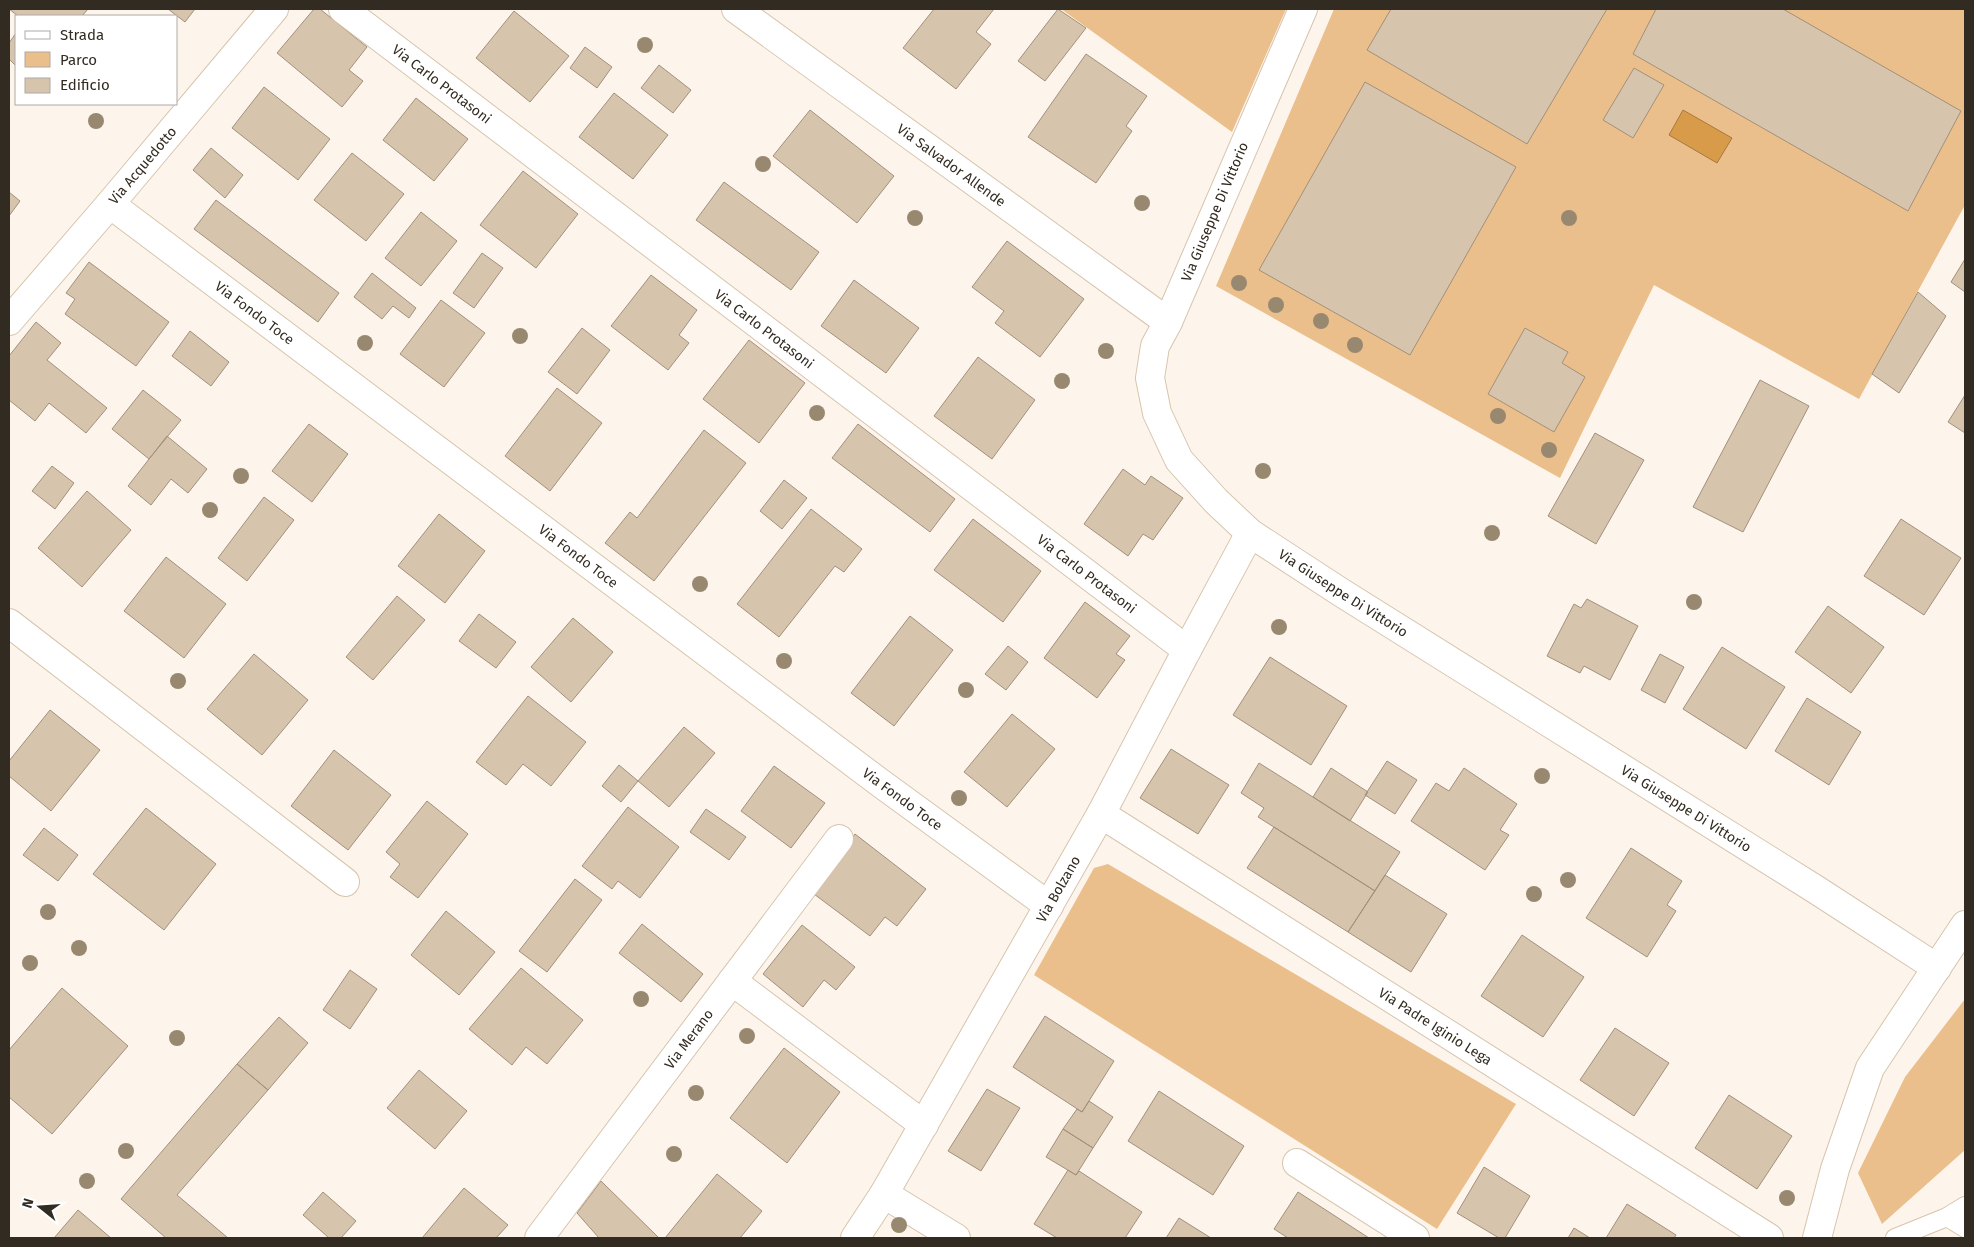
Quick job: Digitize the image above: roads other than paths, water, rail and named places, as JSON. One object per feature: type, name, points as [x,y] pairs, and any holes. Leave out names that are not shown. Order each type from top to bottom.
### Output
[{"type":"street","name":"Via Acquedotto","points":[[9,320],[110,204],[274,9]]},
{"type":"street","name":"Via Carlo Protasoni","points":[[342,9],[1186,650]]},
{"type":"street","name":"Via Salvador Allende","points":[[736,9],[1168,322]]},
{"type":"street","name":"Via Giuseppe Di Vittorio","points":[[1303,9],[1168,322],[1155,346],[1150,378],[1157,413],[1179,460],[1216,501],[1250,533],[1342,593],[1798,878],[1936,968]]},
{"type":"street","name":"Via Fondo Toce","points":[[110,204],[887,788],[1049,906]]},
{"type":"street","name":"Via Bolzano","points":[[855,1238],[884,1194],[1102,814],[1186,650],[1250,533]]},
{"type":"street","points":[[9,622],[345,882]]},
{"type":"street","name":"Via Padre Iginio Lega","points":[[1102,814],[1769,1238]]},
{"type":"street","name":"Via Merano","points":[[538,1238],[839,839]]},
{"type":"street","points":[[1817,1238],[1835,1169],[1870,1068],[1965,925]]},
{"type":"street","points":[[732,981],[924,1125]]},
{"type":"street","points":[[1297,1163],[1415,1238]]},
{"type":"street","points":[[884,1194],[956,1238]]},
{"type":"lane","points":[[1895,1238],[1947,1216],[1965,1206]]},
{"type":"lane","points":[[1947,1216],[1965,1228]]}]
